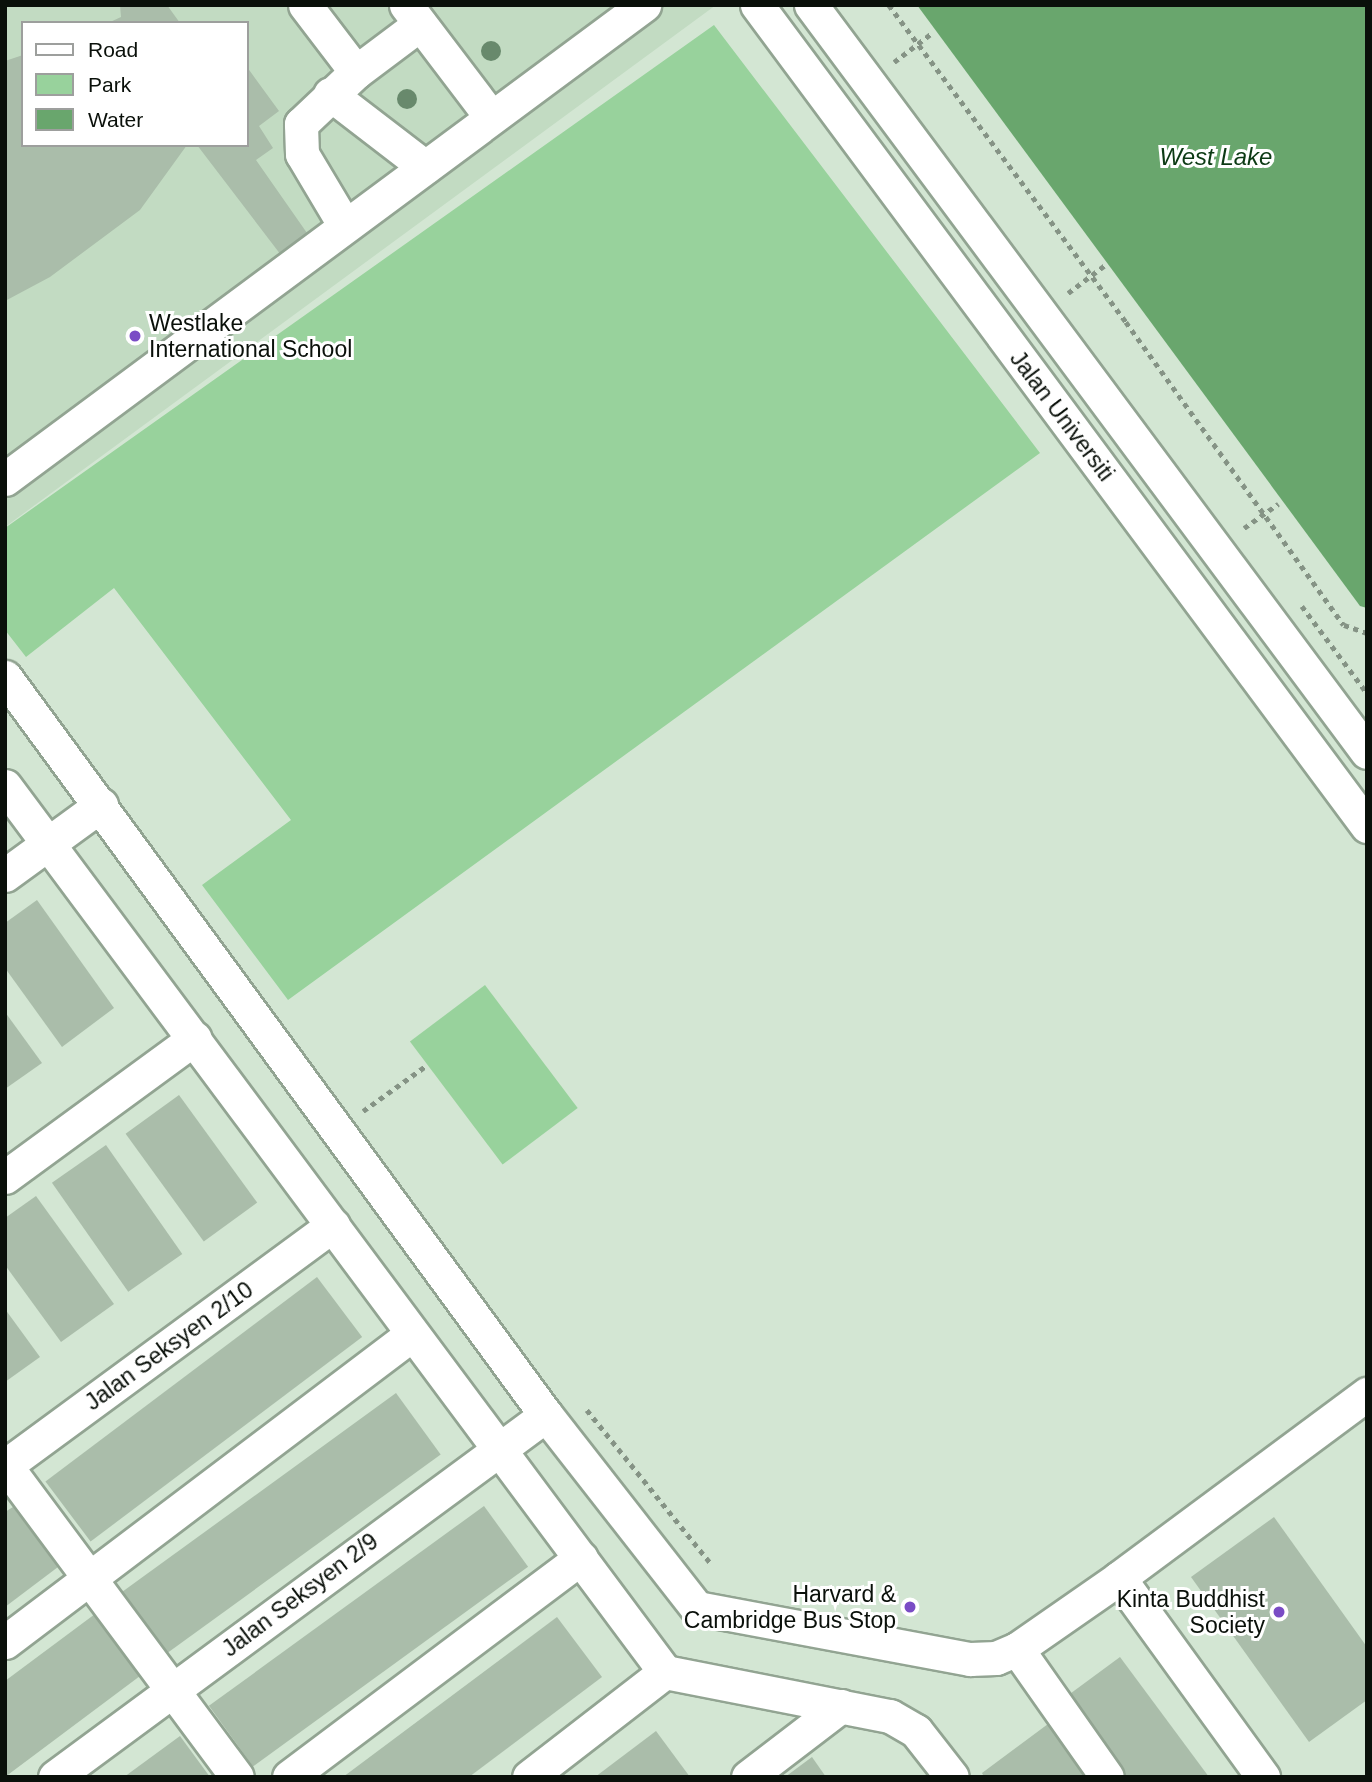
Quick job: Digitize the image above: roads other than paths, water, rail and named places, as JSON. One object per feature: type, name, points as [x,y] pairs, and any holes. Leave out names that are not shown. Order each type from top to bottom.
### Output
[{"type":"street","points":[[305,5],[356,72]]},
{"type":"street","points":[[5,479],[644,5]]},
{"type":"street","name":"Jalan Universiti","points":[[757,5],[1367,826]]},
{"type":"street","name":"Jalan Universiti","points":[[811,5],[1367,752]]},
{"type":"street","points":[[345,226],[302,154],[299,134],[301,124],[413,15],[491,117]]},
{"type":"street","points":[[330,94],[425,167]]},
{"type":"street","points":[[5,677],[546,1415],[697,1608],[970,1659],[996,1658],[1017,1649],[1119,1578],[1367,1394]]},
{"type":"street","points":[[5,786],[195,1038],[411,1335],[666,1672],[890,1716],[916,1731],[952,1777]]},
{"type":"street","points":[[5,875],[101,805]]},
{"type":"street","points":[[5,1177],[195,1038]]},
{"type":"street","name":"Jalan Seksyen 2/10","points":[[6,1466],[333,1225]]},
{"type":"street","points":[[5,1642],[411,1335]]},
{"type":"street","name":"Jalan Seksyen 2/9","points":[[55,1777],[546,1415]]},
{"type":"street","points":[[6,1466],[237,1777]]},
{"type":"street","points":[[289,1777],[581,1558]]},
{"type":"street","points":[[1119,1578],[1263,1777]]},
{"type":"street","points":[[1017,1649],[1107,1777]]},
{"type":"street","points":[[528,1777],[666,1672]]},
{"type":"street","points":[[748,1777],[841,1706]]},
{"type":"water","name":"West Lake","points":[[917,5],[1367,5],[1367,608],[1360,606]]},
{"type":"place","name":"Westlake International School","points":[[135,336]]},
{"type":"place","name":"Harvard & Cambridge Bus Stop","points":[[910,1607]]},
{"type":"place","name":"Kinta Buddhist Society","points":[[1279,1612]]}]
